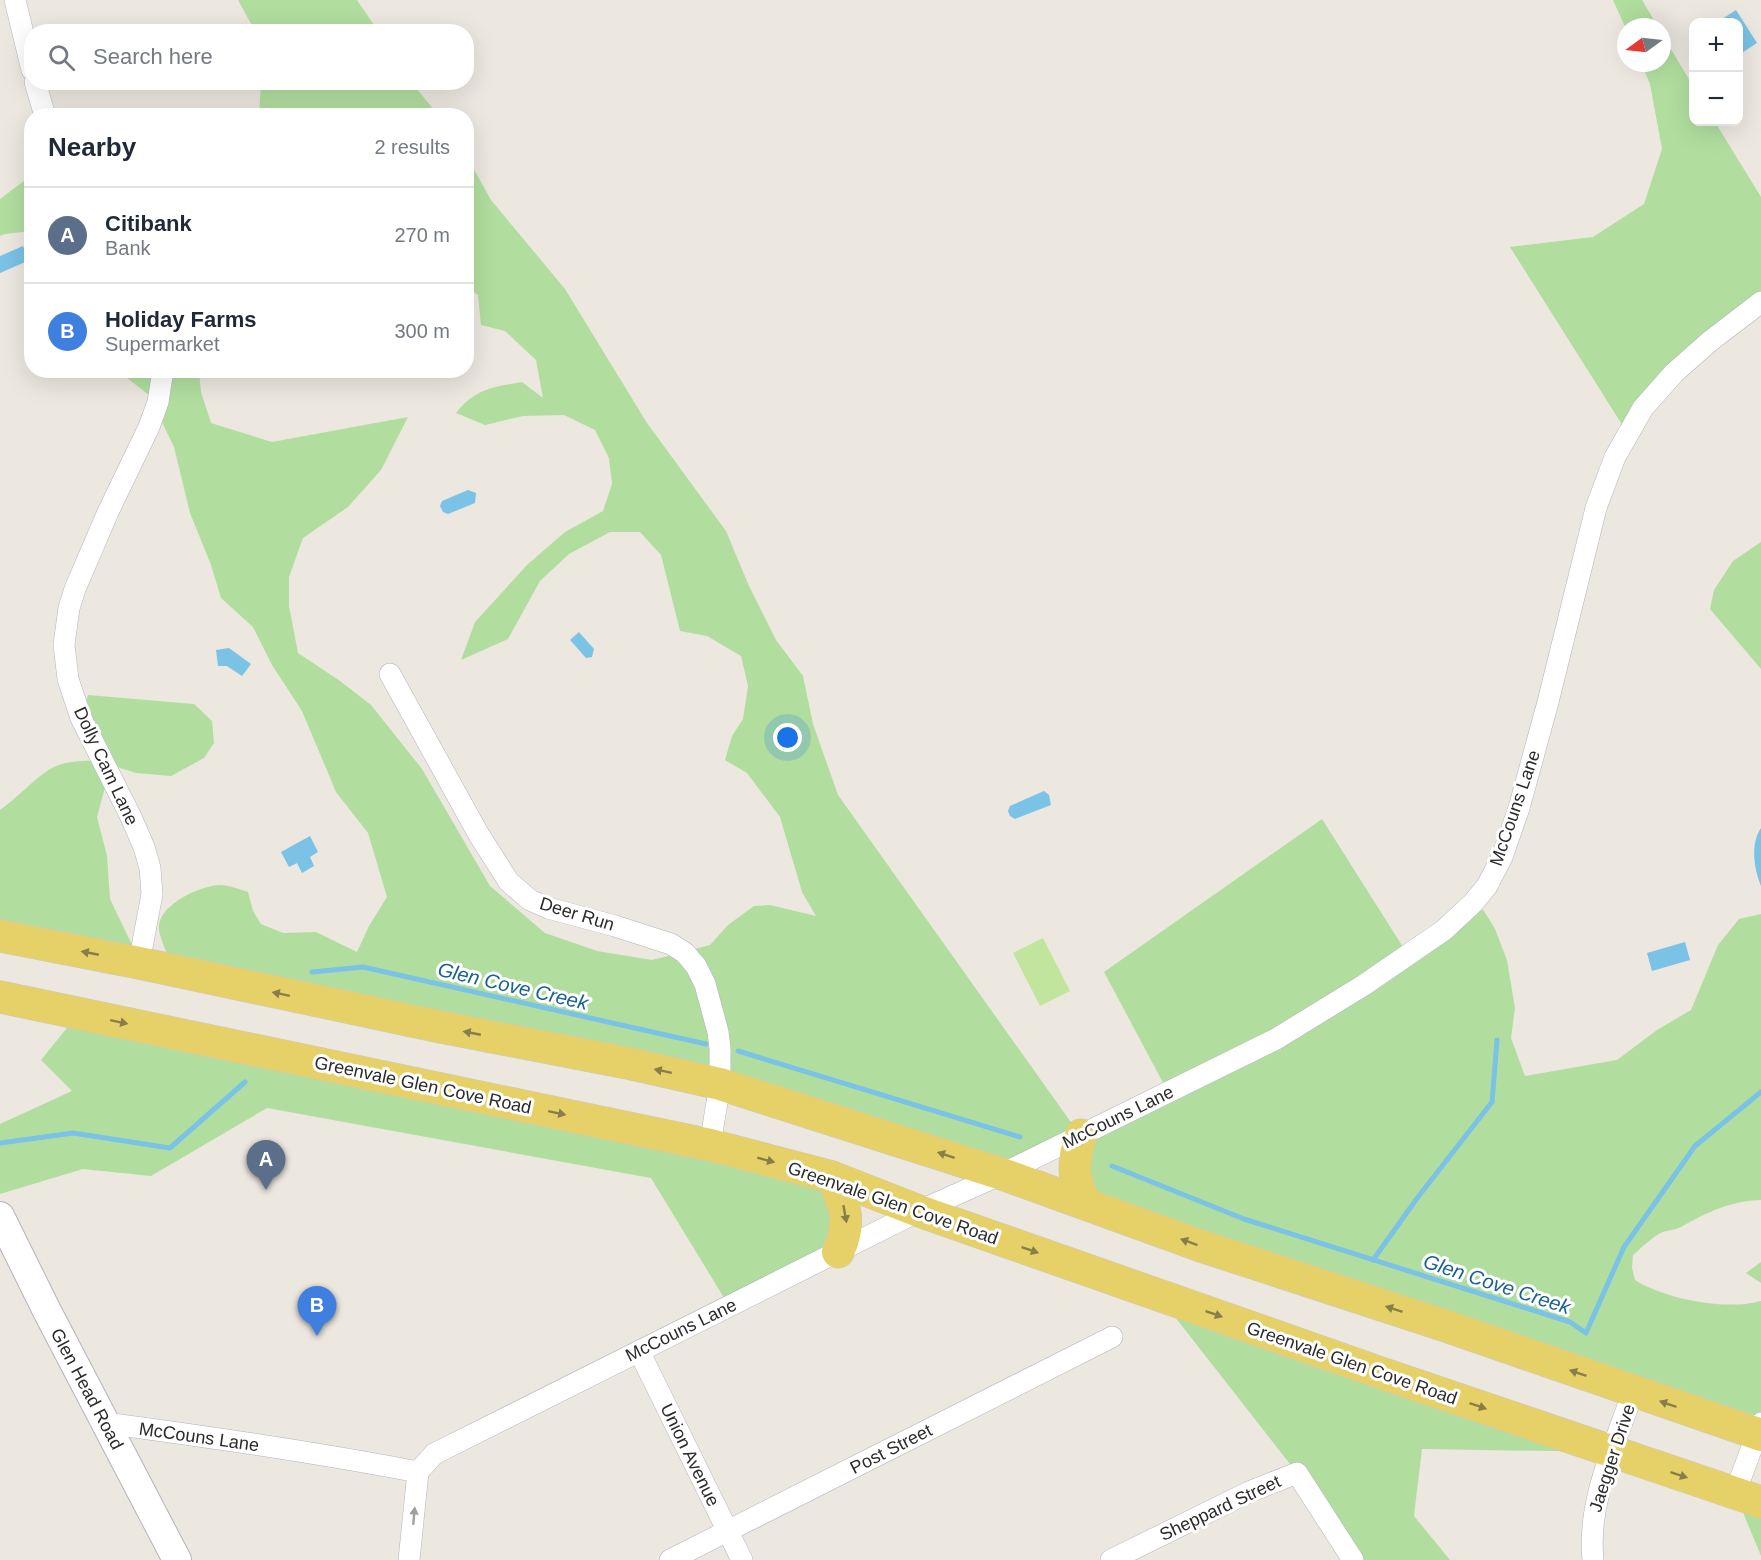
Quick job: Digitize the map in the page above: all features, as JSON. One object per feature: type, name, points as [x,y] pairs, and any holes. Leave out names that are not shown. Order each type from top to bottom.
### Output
[{"type":"main road","points":[[0,936],[627,1063],[720,1084],[1002,1174],[1201,1246],[1446,1326],[1633,1392],[1760,1431]]},
{"type":"main road","name":"Greenvale Glen Cove Road","points":[[0,997],[710,1145],[832,1177],[920,1211],[1748,1498]]},
{"type":"main road","points":[[1080,1135],[1074,1159],[1074,1173],[1081,1196],[1088,1205]]},
{"type":"main road","points":[[832,1177],[840,1193],[847,1230],[838,1252]]},
{"type":"main road","name":"Glen Head Road","points":[[0,1216],[177,1560]]},
{"type":"street","points":[[15,0],[24,37]]},
{"type":"street","points":[[37,90],[43,108]]},
{"type":"street","name":"McCouns Lane","points":[[105,1424],[353,1460],[418,1472],[434,1454],[920,1211],[1002,1174],[1276,1039],[1364,985],[1444,930],[1473,903],[1486,886],[1502,857],[1519,808],[1596,508],[1615,457],[1642,408],[1674,373],[1709,342],[1761,302]]},
{"type":"street","name":"Dolly Cam Lane","points":[[139,963],[152,894],[150,868],[144,847],[130,815],[81,718],[68,679],[64,645],[69,609],[75,589],[108,512],[149,427],[158,402],[162,378]]},
{"type":"street","name":"Deer Run","points":[[390,674],[479,835],[509,882],[530,900],[548,908],[615,926],[672,945],[684,953],[696,966],[705,984],[718,1032],[720,1084],[710,1145]]},
{"type":"street","name":"Post Street","points":[[670,1560],[1112,1337]]},
{"type":"street","name":"Union Avenue","points":[[639,1350],[742,1560]]},
{"type":"street","name":"Jaegger Drive","points":[[1593,1560],[1593,1518],[1598,1494],[1633,1392]]},
{"type":"street","points":[[1748,1498],[1760,1431]]},
{"type":"street","points":[[409,1560],[418,1472]]},
{"type":"street","name":"Sheppard Street","points":[[1111,1560],[1249,1492],[1297,1473],[1353,1560]]},
{"type":"green space","points":[[238,0],[357,0],[373,24],[251,24]]},
{"type":"green space","points":[[1613,0],[1642,0],[1653,18],[1621,18]]},
{"type":"green space","points":[[1671,49],[1689,79],[1689,126],[1717,126],[1761,197],[1761,302],[1709,342],[1628,434],[1510,247],[1593,237],[1644,204],[1662,149],[1650,84],[1645,72],[1671,72]]},
{"type":"green space","points":[[261,90],[418,90],[432,108],[259,108]]},
{"type":"green space","points":[[474,170],[491,200],[565,289],[647,423],[726,531],[749,586],[776,640],[803,676],[813,724],[838,795],[1080,1135],[1168,1092],[1104,972],[1322,819],[1408,955],[1473,903],[1484,911],[1495,929],[1507,960],[1515,1008],[1511,1038],[1525,1076],[1617,1060],[1657,1030],[1691,1010],[1718,945],[1739,919],[1761,914],[1761,1200],[1720,1208],[1679,1228],[1659,1234],[1633,1255],[1632,1268],[1635,1280],[1647,1287],[1679,1298],[1731,1305],[1761,1301],[1761,1435],[1088,1205],[1077,1147],[1002,1174],[168,957],[160,933],[159,925],[162,917],[174,903],[183,897],[212,886],[223,885],[248,892],[253,911],[261,924],[283,933],[316,932],[357,952],[369,926],[387,897],[368,833],[336,792],[302,711],[272,665],[253,627],[221,598],[211,565],[190,513],[174,447],[149,395],[127,378],[200,378],[201,392],[211,423],[272,442],[408,417],[381,470],[348,507],[303,538],[289,577],[289,606],[298,653],[371,705],[422,769],[490,886],[545,933],[597,951],[652,960],[710,945],[728,925],[754,906],[770,905],[816,916],[802,892],[780,817],[747,773],[725,760],[732,736],[743,719],[748,686],[741,656],[707,636],[680,631],[661,555],[640,532],[610,532],[569,554],[540,581],[508,639],[461,660],[475,622],[527,565],[565,532],[603,511],[612,484],[609,458],[595,430],[564,415],[523,416],[485,425],[456,413],[470,399],[485,390],[522,382],[543,398],[536,360],[505,331],[481,325],[478,295],[474,292]]},
{"type":"green space","points":[[24,181],[24,232],[0,236],[0,199]]},
{"type":"green space","points":[[1761,542],[1761,669],[1710,609],[1714,590],[1733,561]]},
{"type":"green space","points":[[88,695],[194,704],[212,721],[214,743],[204,758],[171,776],[136,773],[111,765],[97,817],[107,856],[110,899],[133,947],[0,930],[0,810],[41,775],[59,765],[98,761],[84,708]]},
{"type":"green space","points":[[1043,938],[1070,991],[1040,1006],[1013,953]]},
{"type":"green space","points":[[79,1013],[832,1177],[843,1249],[729,1306],[651,1178],[267,1108],[151,1176],[83,1169],[0,1194],[0,1124],[72,1091],[41,1060]]},
{"type":"green space","points":[[1761,1262],[1761,1283],[1746,1273]]},
{"type":"green space","points":[[1157,1294],[1612,1452],[1422,1449],[1414,1516],[1450,1560],[1353,1560],[1297,1473]]},
{"type":"green space","points":[[1735,1493],[1761,1502],[1761,1556]]},
{"type":"water","points":[[1736,10],[1741,18],[1724,18]]},
{"type":"water","points":[[1743,21],[1757,43],[1743,52]]},
{"type":"water","points":[[23,246],[24,248],[24,263],[0,273],[0,256]]},
{"type":"water","points":[[468,490],[476,493],[475,503],[448,514],[443,512],[440,506],[442,501]]},
{"type":"water","points":[[579,632],[594,649],[592,657],[586,658],[570,640]]},
{"type":"water","points":[[229,648],[251,664],[242,676],[227,666],[218,666],[216,650]]},
{"type":"water","points":[[1044,791],[1049,795],[1051,805],[1015,819],[1010,816],[1008,811],[1010,806]]},
{"type":"water","points":[[1761,828],[1761,886],[1756,872],[1754,849]]},
{"type":"water","points":[[310,836],[318,852],[310,857],[314,866],[302,873],[297,863],[289,867],[281,852]]},
{"type":"water","points":[[1685,942],[1690,960],[1652,971],[1647,953]]},
{"type":"waterway","name":"Glen Cove Creek","points":[[312,972],[363,967],[706,1044]]},
{"type":"waterway","points":[[1373,1260],[1418,1197],[1492,1102],[1497,1040]]},
{"type":"waterway","name":"Glen Cove Creek","points":[[738,1051],[1020,1137]]},
{"type":"waterway","name":"Glen Cove Creek","points":[[0,1143],[73,1133],[170,1148],[245,1082]]},
{"type":"waterway","name":"Glen Cove Creek","points":[[1112,1166],[1244,1219],[1570,1322],[1586,1333],[1624,1247],[1695,1146],[1761,1092]]},
{"type":"place","name":"Citibank","points":[[266,1190]]},
{"type":"place","name":"Holiday Farms","points":[[317,1336]]}]
